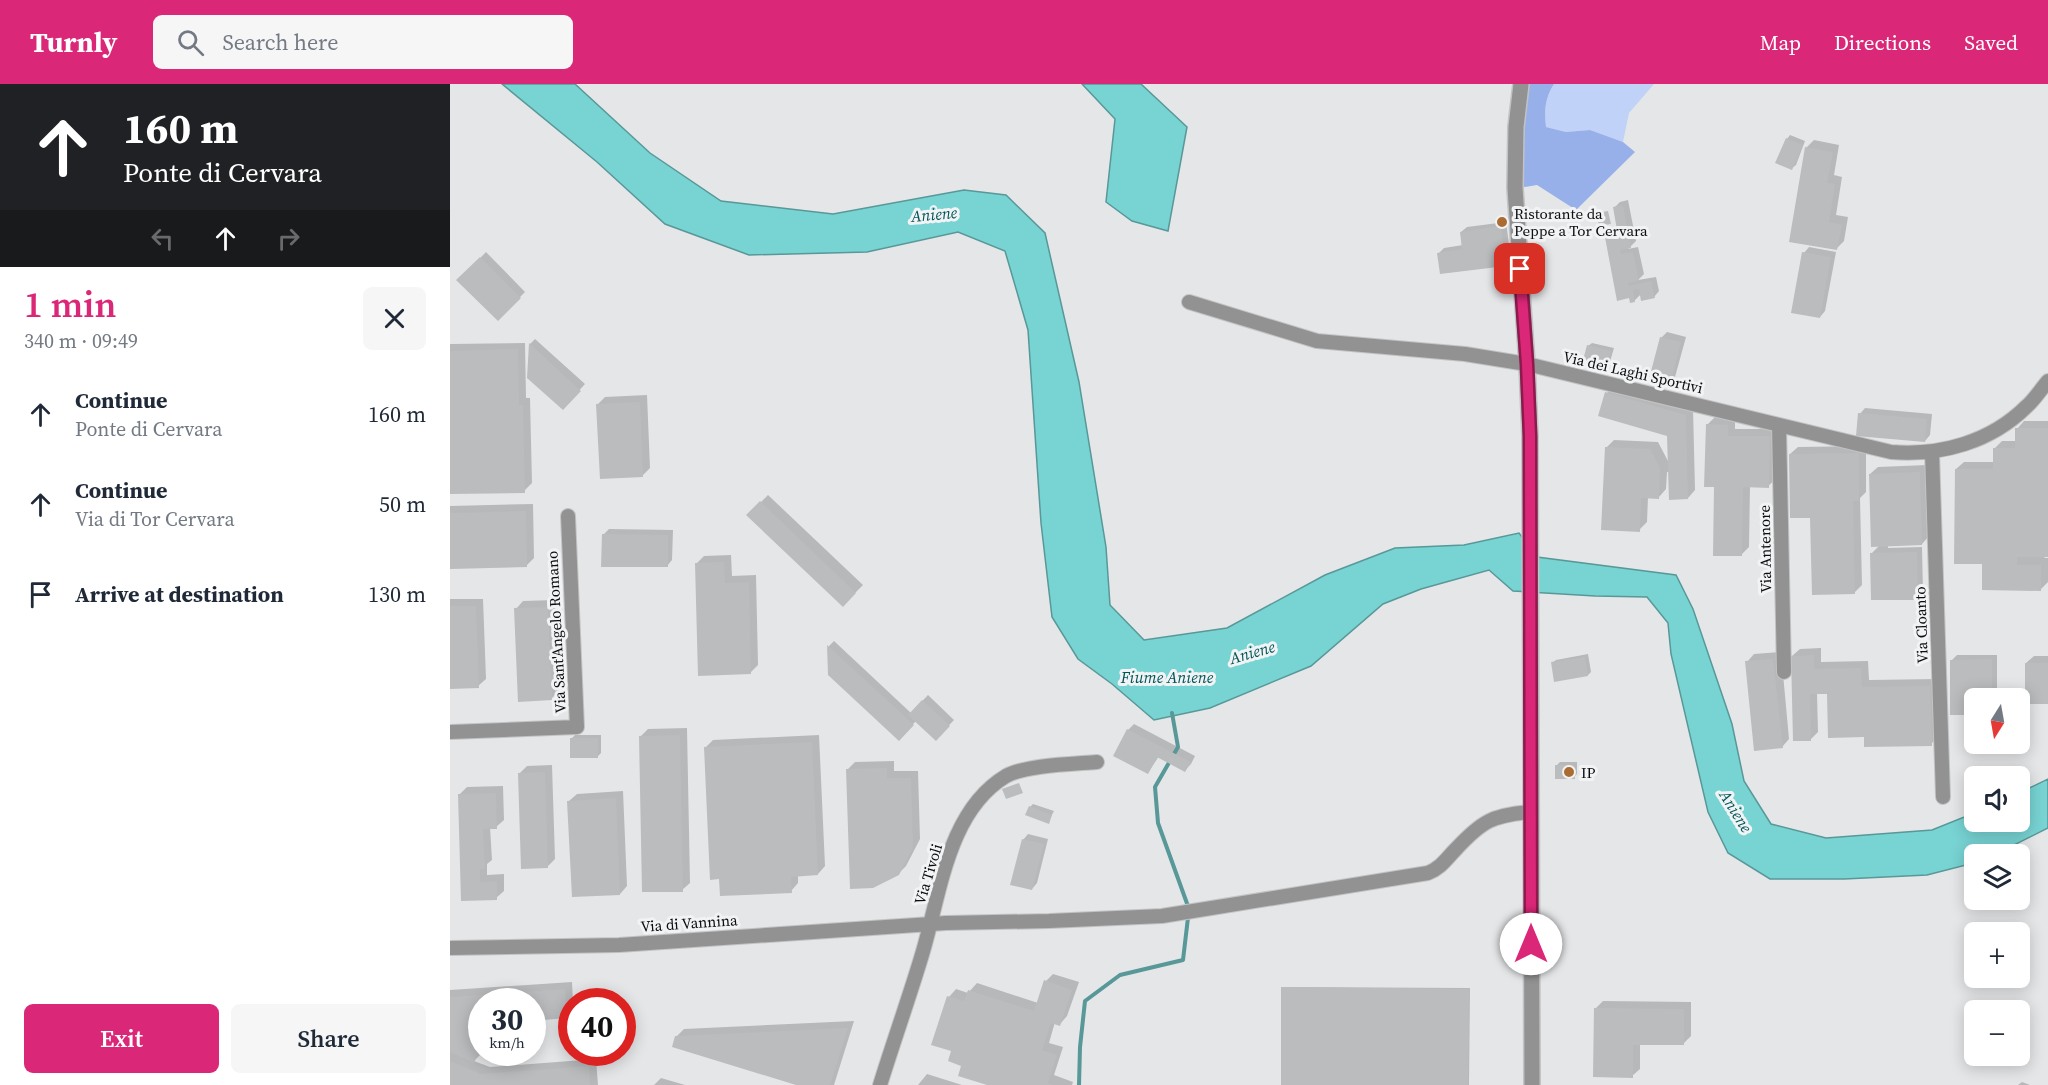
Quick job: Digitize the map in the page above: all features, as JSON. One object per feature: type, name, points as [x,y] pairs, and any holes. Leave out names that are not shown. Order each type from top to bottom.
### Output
[{"type":"street","points":[[1521,84],[1516,127],[1515,188],[1527,364],[1530,528],[1532,1085]]},
{"type":"street","name":"Via dei Laghi Sportivi","points":[[1189,302],[1317,341],[1465,354],[1527,364],[1891,452],[1932,452],[1980,439],[2028,406],[2048,381]]},
{"type":"street","name":"Via Antenore","points":[[1779,425],[1784,672]]},
{"type":"street","name":"Via Cloanto","points":[[1932,452],[1943,797]]},
{"type":"street","name":"Via Sant'Angelo Romano","points":[[450,732],[577,727],[568,516]]},
{"type":"street","name":"Via Tivoli","points":[[880,1085],[931,923],[946,864],[968,816],[981,796],[1014,773],[1096,762]]},
{"type":"street","name":"Via di Vannina","points":[[450,948],[619,945],[931,923],[1162,916],[1428,873],[1445,863],[1454,850],[1482,824],[1507,814],[1530,812]]},
{"type":"shaded area","points":[[1526,84],[1554,84],[1546,105],[1546,127],[1566,132],[1590,130],[1623,142],[1635,152],[1576,210],[1537,185],[1525,187],[1519,185]]},
{"type":"shaded area","points":[[1554,84],[1654,84],[1629,113],[1623,142],[1590,130],[1566,132],[1546,127],[1546,105]]},
{"type":"water","name":"Fiume Aniene","points":[[502,84],[575,84],[650,153],[721,201],[833,214],[964,190],[1006,195],[1045,233],[1079,382],[1106,547],[1110,605],[1144,640],[1227,628],[1325,575],[1395,548],[1464,545],[1519,533],[1537,557],[1676,575],[1693,609],[1732,724],[1744,781],[1771,824],[1826,838],[1932,830],[1964,817],[1964,832],[2030,832],[2030,788],[2048,779],[2048,828],[2016,844],[1964,844],[1964,866],[1927,875],[1844,879],[1770,879],[1728,853],[1708,812],[1671,654],[1668,623],[1647,597],[1513,591],[1489,570],[1421,589],[1383,604],[1311,666],[1210,708],[1154,720],[1078,659],[1052,617],[1041,523],[1028,330],[1005,251],[958,232],[867,252],[749,255],[665,224],[597,162]]},
{"type":"water","points":[[1082,84],[1141,84],[1187,127],[1168,231],[1132,221],[1106,202],[1115,119]]},
{"type":"building","points":[[1786,138],[1803,145],[1792,170],[1775,163]]},
{"type":"building","points":[[1805,147],[1833,152],[1827,183],[1835,184],[1829,222],[1842,225],[1837,250],[1789,242]]},
{"type":"building","points":[[1623,205],[1631,248],[1620,250],[1621,254],[1633,252],[1639,281],[1627,283],[1628,286],[1651,281],[1655,298],[1641,301],[1639,289],[1633,290],[1635,302],[1630,303],[1629,298],[1617,301],[1604,232],[1617,230],[1613,207]]},
{"type":"building","points":[[1608,211],[1611,224],[1599,226],[1596,213]]},
{"type":"building","points":[[1501,226],[1506,266],[1440,274],[1437,253],[1462,249],[1460,232]]},
{"type":"building","points":[[1802,252],[1831,257],[1820,318],[1791,313]]},
{"type":"building","points":[[480,257],[521,298],[498,321],[456,280]]},
{"type":"building","points":[[1660,337],[1681,342],[1670,385],[1649,379]]},
{"type":"building","points":[[529,343],[581,391],[563,410],[527,378]]},
{"type":"building","points":[[1587,345],[1611,351],[1606,370],[1582,364]]},
{"type":"building","points":[[518,349],[519,405],[523,405],[525,493],[450,494],[450,351]]},
{"type":"building","points":[[1605,392],[1686,415],[1688,499],[1669,500],[1667,436],[1598,416]]},
{"type":"building","points":[[640,402],[643,477],[600,479],[596,404]]},
{"type":"building","points":[[1858,413],[1927,419],[1925,442],[1856,436]]},
{"type":"building","points":[[1706,424],[1728,425],[1728,436],[1770,436],[1769,488],[1743,487],[1742,556],[1713,556],[1714,487],[1704,487]]},
{"type":"building","points":[[2015,428],[2048,428],[2048,557],[2017,557],[2017,565],[2041,565],[2041,591],[1982,590],[1982,564],[1954,564],[1955,469],[1993,469],[1993,448],[2015,448]]},
{"type":"building","points":[[1605,447],[1650,449],[1660,468],[1659,499],[1641,498],[1640,532],[1601,530]]},
{"type":"building","points":[[1859,453],[1859,501],[1853,501],[1855,594],[1812,595],[1810,518],[1790,518],[1789,454]]},
{"type":"building","points":[[1920,472],[1922,545],[1871,547],[1869,474]]},
{"type":"building","points":[[760,501],[856,593],[843,607],[746,515]]},
{"type":"building","points":[[526,511],[527,567],[450,569],[450,513]]},
{"type":"building","points":[[602,534],[668,535],[668,567],[601,567]]},
{"type":"building","points":[[1917,552],[1918,600],[1871,600],[1870,553]]},
{"type":"building","points":[[724,562],[725,583],[749,582],[751,674],[698,676],[695,563]]},
{"type":"building","points":[[450,606],[476,606],[479,688],[450,689]]},
{"type":"building","points":[[548,607],[552,700],[518,702],[514,608]]},
{"type":"building","points":[[827,645],[914,725],[899,741],[828,675]]},
{"type":"building","points":[[1814,655],[1814,669],[1861,668],[1862,687],[1930,686],[1932,746],[1864,747],[1864,737],[1828,738],[1827,694],[1810,694],[1811,741],[1793,741],[1791,656]]},
{"type":"building","points":[[1585,657],[1588,676],[1554,682],[1551,662]]},
{"type":"building","points":[[1773,659],[1783,748],[1754,751],[1745,661]]},
{"type":"building","points":[[1992,659],[1992,688],[1964,688],[1964,715],[1950,715],[1950,660]]},
{"type":"building","points":[[2025,663],[2048,663],[2048,704],[2030,704],[2030,688],[2025,688]]},
{"type":"building","points":[[922,700],[950,726],[936,741],[908,715]]},
{"type":"building","points":[[1127,729],[1191,762],[1185,772],[1157,757],[1148,774],[1113,756]]},
{"type":"building","points":[[680,735],[683,892],[642,892],[639,736]]},
{"type":"building","points":[[570,738],[598,738],[598,758],[570,758]]},
{"type":"building","points":[[812,742],[818,875],[791,877],[792,893],[720,896],[719,879],[710,880],[704,747]]},
{"type":"building","points":[[1555,765],[1574,765],[1575,779],[1555,779]]},
{"type":"building","points":[[887,768],[887,778],[911,778],[913,848],[899,875],[873,888],[850,889],[846,769]]},
{"type":"building","points":[[545,772],[548,868],[521,869],[518,773]]},
{"type":"building","points":[[1019,783],[1023,793],[1006,799],[1002,789]]},
{"type":"building","points":[[496,793],[497,829],[483,829],[485,869],[480,869],[480,882],[497,881],[497,900],[461,901],[458,794]]},
{"type":"building","points":[[616,798],[620,895],[572,897],[567,801]]},
{"type":"building","points":[[1029,806],[1052,815],[1049,824],[1025,815]]},
{"type":"building","points":[[1022,839],[1044,844],[1032,890],[1010,885]]},
{"type":"building","points":[[1044,980],[1072,990],[1060,1026],[1051,1023],[1042,1050],[1057,1055],[1048,1083],[1053,1085],[987,1085],[958,1076],[961,1066],[948,1061],[951,1051],[931,1045],[947,996],[964,1001],[968,990],[1034,1011]]},
{"type":"building","points":[[1281,987],[1469,989],[1468,1085],[1281,1085]]},
{"type":"building","points":[[558,989],[558,1019],[546,1020],[546,990]]},
{"type":"building","points":[[468,996],[468,1060],[450,1052],[450,997]]},
{"type":"building","points":[[1594,1008],[1684,1009],[1684,1045],[1633,1045],[1633,1078],[1593,1077]]},
{"type":"building","points":[[848,1028],[830,1085],[796,1085],[672,1047],[675,1036]]},
{"type":"building","points":[[450,1061],[481,1074],[589,1066],[590,1085],[450,1085]]},
{"type":"waterway","points":[[1079,1085],[1085,1001],[1120,975],[1183,960],[1189,909],[1158,823],[1155,787],[1178,747],[1172,713]]},
{"type":"place","name":"Ristorante da Peppe a Tor Cervara","points":[[1502,222]]},
{"type":"place","name":"IP","points":[[1569,772]]},
{"type":"route","points":[[1520,269],[1530,436],[1531,944]]},
{"type":"water label","name":"Aniene","points":[[934,214]]},
{"type":"water label","name":"Aniene","points":[[1252,652]]},
{"type":"water label","name":"Aniene","points":[[1736,811]]}]
